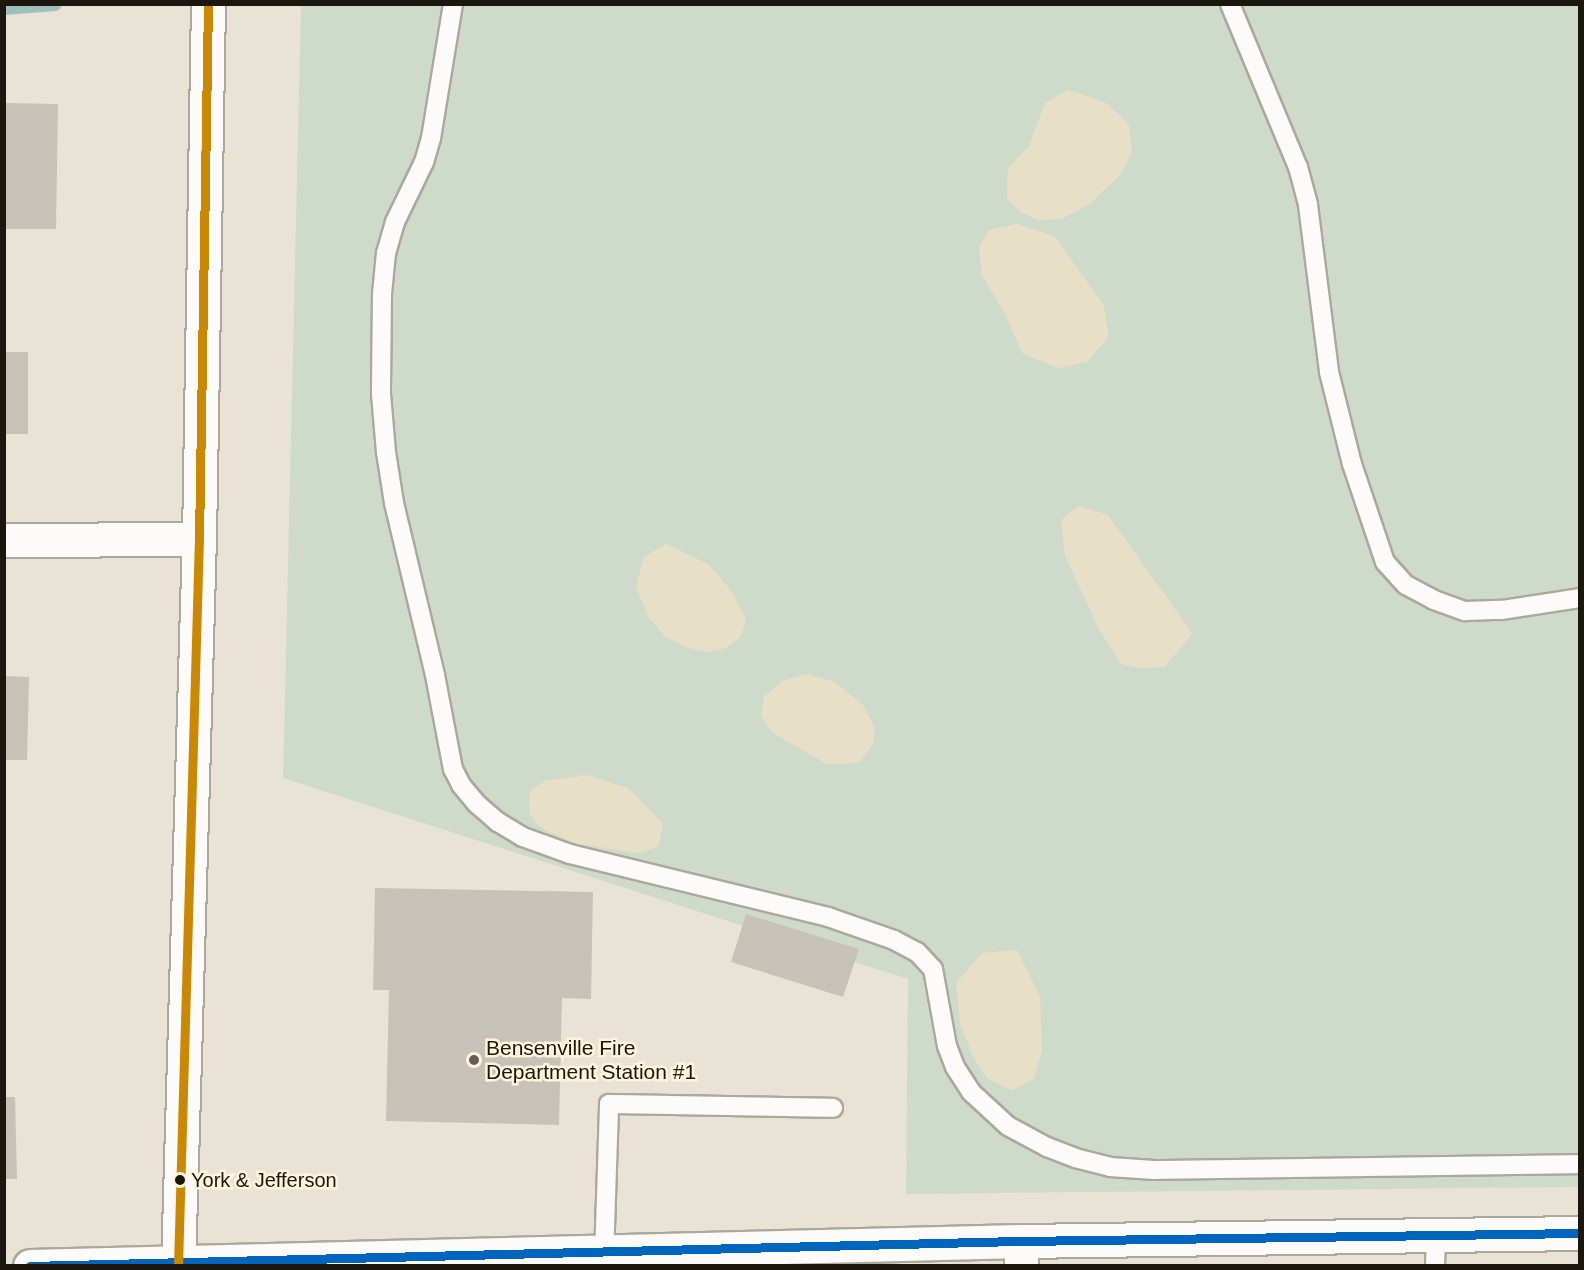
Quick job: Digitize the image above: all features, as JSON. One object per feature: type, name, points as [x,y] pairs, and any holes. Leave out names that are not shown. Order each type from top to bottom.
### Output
[{"type":"street","points":[[178,1263],[199,539],[208,4]]},
{"type":"street","points":[[4,540],[199,539]]},
{"type":"street","points":[[30,1266],[1021,1253],[1436,1251],[1580,1233]]},
{"type":"lane","points":[[453,4],[424,162],[395,222],[386,253],[382,304],[381,394],[386,452],[394,503],[430,655],[453,769],[461,785],[477,804],[508,829],[570,854],[828,917],[894,940],[917,952],[933,969],[947,1046],[955,1066],[971,1092],[1008,1126],[1047,1147],[1075,1158],[1110,1167],[1154,1170],[1580,1164]]},
{"type":"lane","points":[[1230,4],[1298,167],[1310,216],[1329,372],[1352,464],[1385,562],[1406,585],[1434,600],[1465,610],[1502,610],[1580,598]]},
{"type":"lane","points":[[604,1258],[609,1104],[833,1108]]},
{"type":"green space","points":[[301,5],[1579,5],[1579,1187],[906,1194],[908,979],[283,778]]},
{"type":"sand","points":[[1068,90],[1106,103],[1129,124],[1132,152],[1119,176],[1091,203],[1061,219],[1037,220],[1021,212],[1007,199],[1008,168],[1029,146],[1045,103]]},
{"type":"sand","points":[[1017,224],[1054,236],[1103,304],[1109,336],[1087,362],[1058,368],[1022,353],[1004,312],[982,275],[979,248],[989,230]]},
{"type":"sand","points":[[1079,506],[1108,515],[1192,633],[1165,667],[1141,668],[1121,664],[1099,629],[1065,556],[1061,520]]},
{"type":"sand","points":[[666,544],[708,564],[729,588],[746,618],[741,636],[726,648],[706,652],[689,648],[666,637],[649,618],[636,587],[644,557]]},
{"type":"sand","points":[[807,674],[835,682],[864,706],[875,729],[873,743],[859,763],[827,764],[773,733],[761,716],[764,697],[782,681]]},
{"type":"sand","points":[[587,775],[628,788],[663,824],[658,847],[636,853],[573,843],[540,827],[529,813],[530,792],[545,781]]},
{"type":"sand","points":[[1017,950],[1040,997],[1042,1050],[1034,1079],[1011,1090],[987,1078],[974,1058],[960,1024],[956,983],[982,953]]},
{"type":"building","points":[[4,103],[58,104],[56,229],[4,229]]},
{"type":"building","points":[[4,352],[28,352],[28,434],[4,434]]},
{"type":"building","points":[[4,676],[29,677],[27,760],[4,760]]},
{"type":"building","name":"Bensenville Fire Department Station #1","points":[[375,888],[593,892],[591,999],[562,998],[559,1125],[386,1121],[389,990],[373,990]]},
{"type":"building","points":[[746,914],[859,949],[843,997],[731,962]]},
{"type":"building","points":[[4,1097],[15,1097],[17,1179],[4,1179]]},
{"type":"waterway","points":[[4,8],[55,4]]},
{"type":"transit line","points":[[178,1266],[199,539],[208,4]]},
{"type":"transit line","points":[[30,1266],[1021,1241],[1580,1233]]},
{"type":"place","name":"Bensenville Fire Department Station #1","points":[[474,1060]]},
{"type":"place","name":"York & Jefferson","points":[[180,1180]]}]
